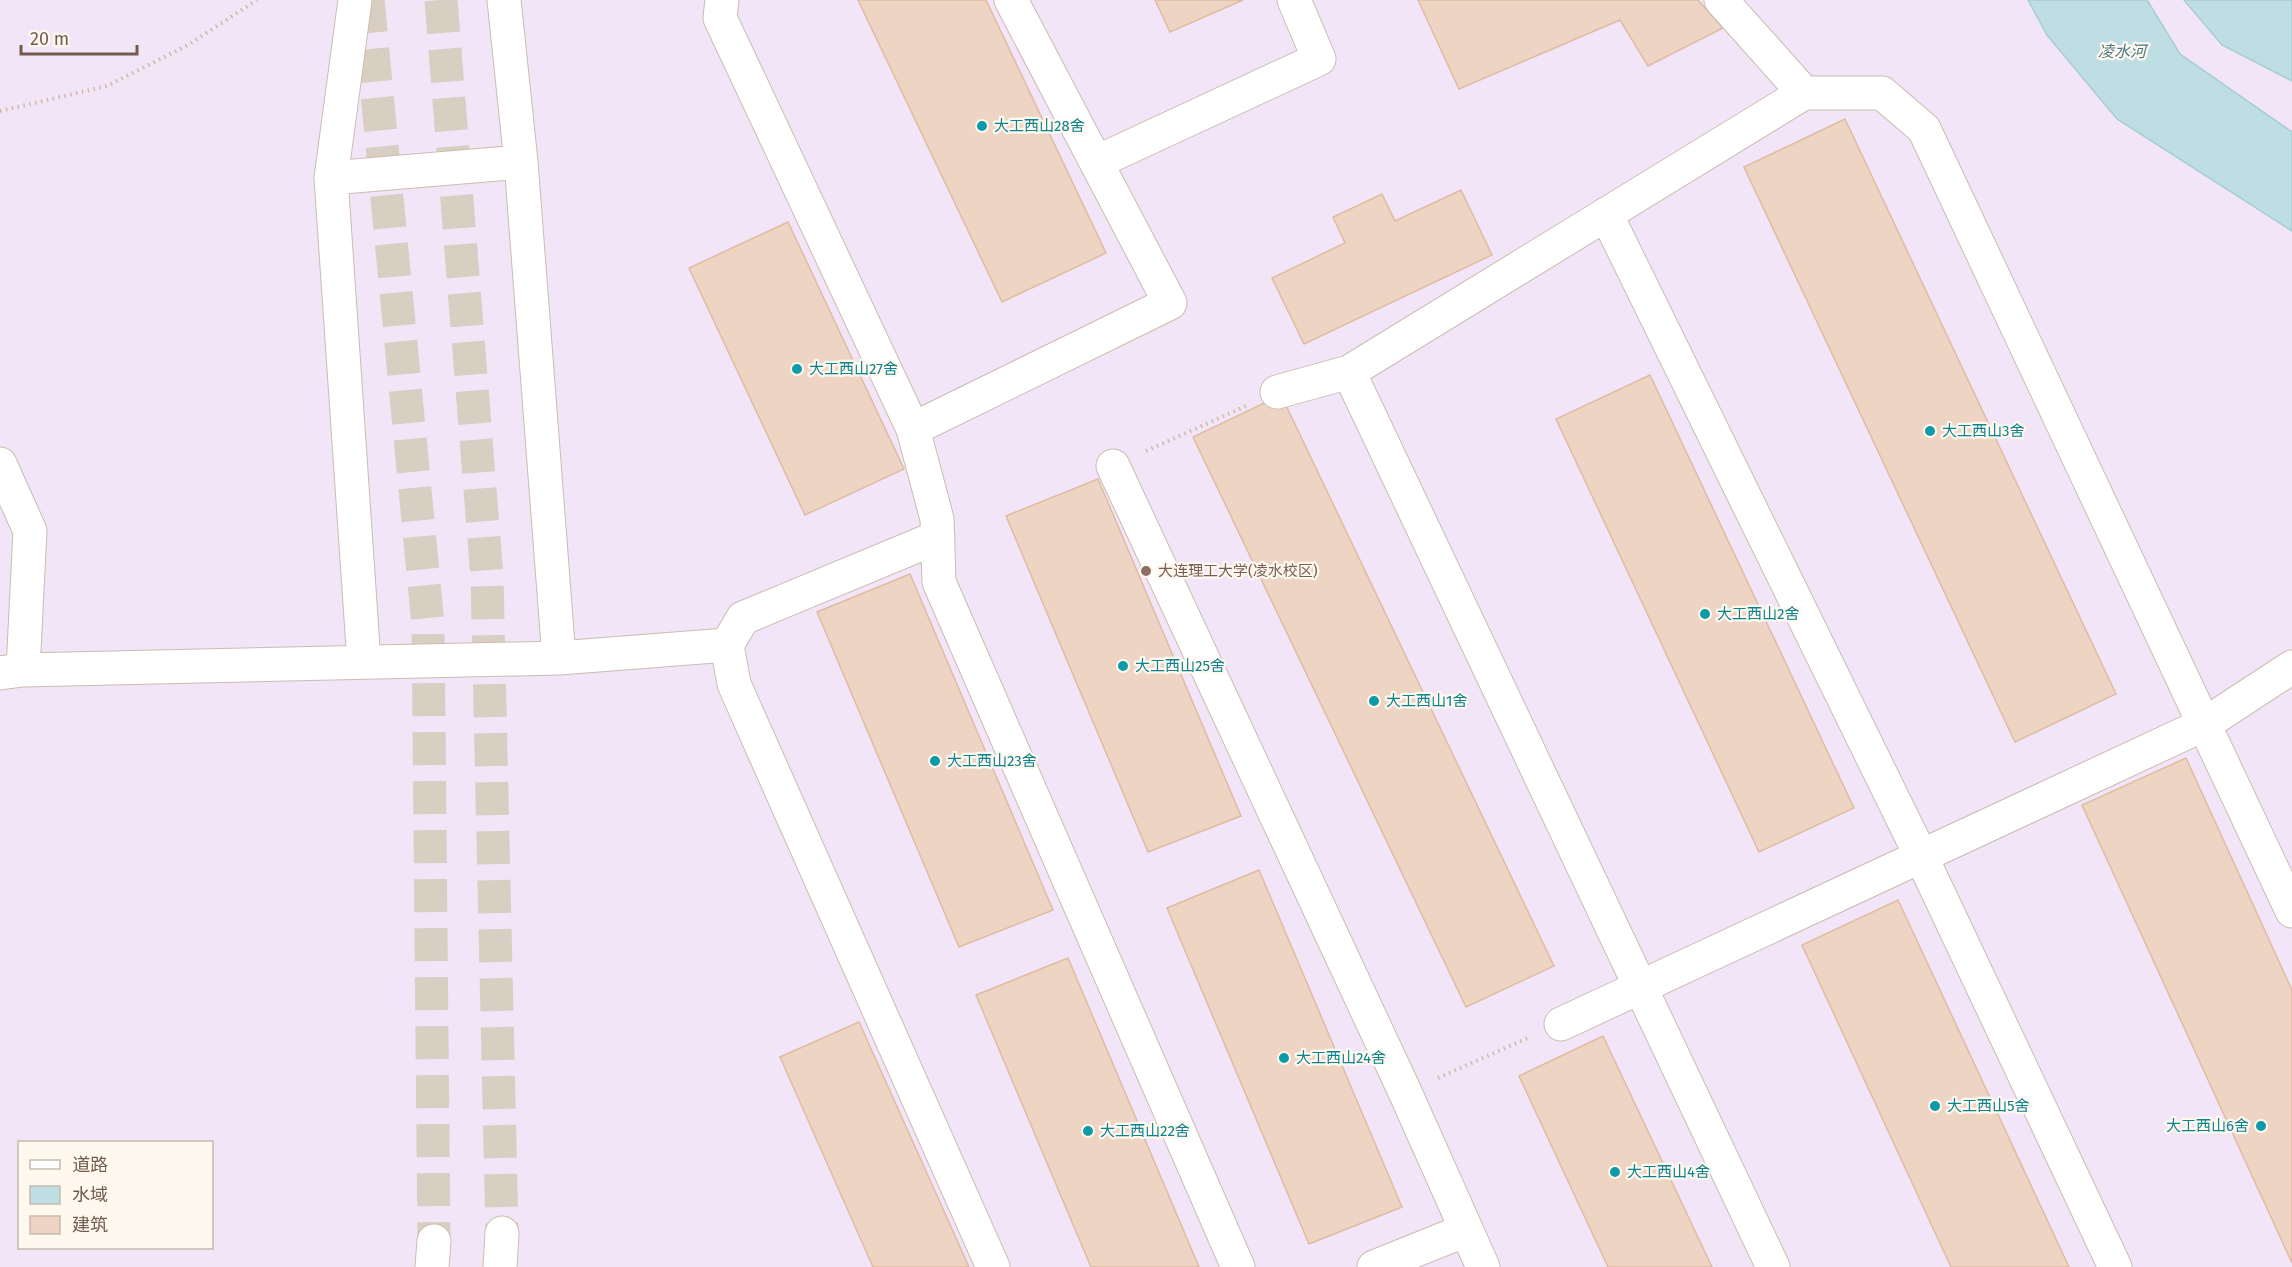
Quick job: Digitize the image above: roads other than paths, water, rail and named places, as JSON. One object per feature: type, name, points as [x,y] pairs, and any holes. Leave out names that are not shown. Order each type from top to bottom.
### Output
[{"type":"street","points":[[355,0],[331,178],[364,662]]},
{"type":"street","points":[[504,0],[521,162],[559,658]]},
{"type":"street","points":[[722,0],[720,18],[913,429],[937,519],[939,582],[1238,1267]]},
{"type":"street","points":[[913,429],[1170,303],[1011,0]]},
{"type":"street","points":[[1097,162],[1319,59],[1294,0]]},
{"type":"street","points":[[1721,0],[1804,93]]},
{"type":"street","points":[[1277,392],[1349,372],[1804,93],[1882,93],[1924,129],[2292,911]]},
{"type":"street","points":[[331,178],[521,162]]},
{"type":"street","points":[[1606,214],[1921,856],[2115,1267]]},
{"type":"street","points":[[1349,372],[1773,1267]]},
{"type":"street","points":[[0,464],[30,531],[12,672],[559,658],[728,645]]},
{"type":"street","points":[[1113,466],[1405,1092],[1483,1267]]},
{"type":"street","points":[[938,537],[743,618],[728,645],[734,684],[993,1267]]},
{"type":"street","points":[[1561,1024],[2205,724],[2292,667]]},
{"type":"street","points":[[1374,1267],[1466,1230]]},
{"type":"street","points":[[500,1267],[502,1233]]},
{"type":"water","name":"凌水河","points":[[2028,0],[2147,0],[2180,54],[2292,132],[2292,231],[2117,119],[2047,35]]},
{"type":"water","points":[[2184,0],[2292,0],[2292,81],[2222,45]]},
{"type":"tunnel","points":[[368,0],[428,625],[434,1241]]},
{"type":"tunnel","points":[[441,0],[487,577],[502,1233]]},
{"type":"place","name":"大工西山28舍","points":[[982,126]]},
{"type":"place","name":"大工西山27舍","points":[[797,369]]},
{"type":"place","name":"大工西山3舍","points":[[1930,431]]},
{"type":"place","name":"大连理工大学(凌水校区)","points":[[1146,571]]},
{"type":"place","name":"大工西山2舍","points":[[1705,614]]},
{"type":"place","name":"大工西山25舍","points":[[1123,666]]},
{"type":"place","name":"大工西山1舍","points":[[1374,701]]},
{"type":"place","name":"大工西山23舍","points":[[935,761]]},
{"type":"place","name":"大工西山24舍","points":[[1284,1058]]},
{"type":"place","name":"大工西山5舍","points":[[1935,1106]]},
{"type":"place","name":"大工西山6舍","points":[[2261,1126]]},
{"type":"place","name":"大工西山22舍","points":[[1088,1131]]},
{"type":"place","name":"大工西山4舍","points":[[1615,1172]]}]
